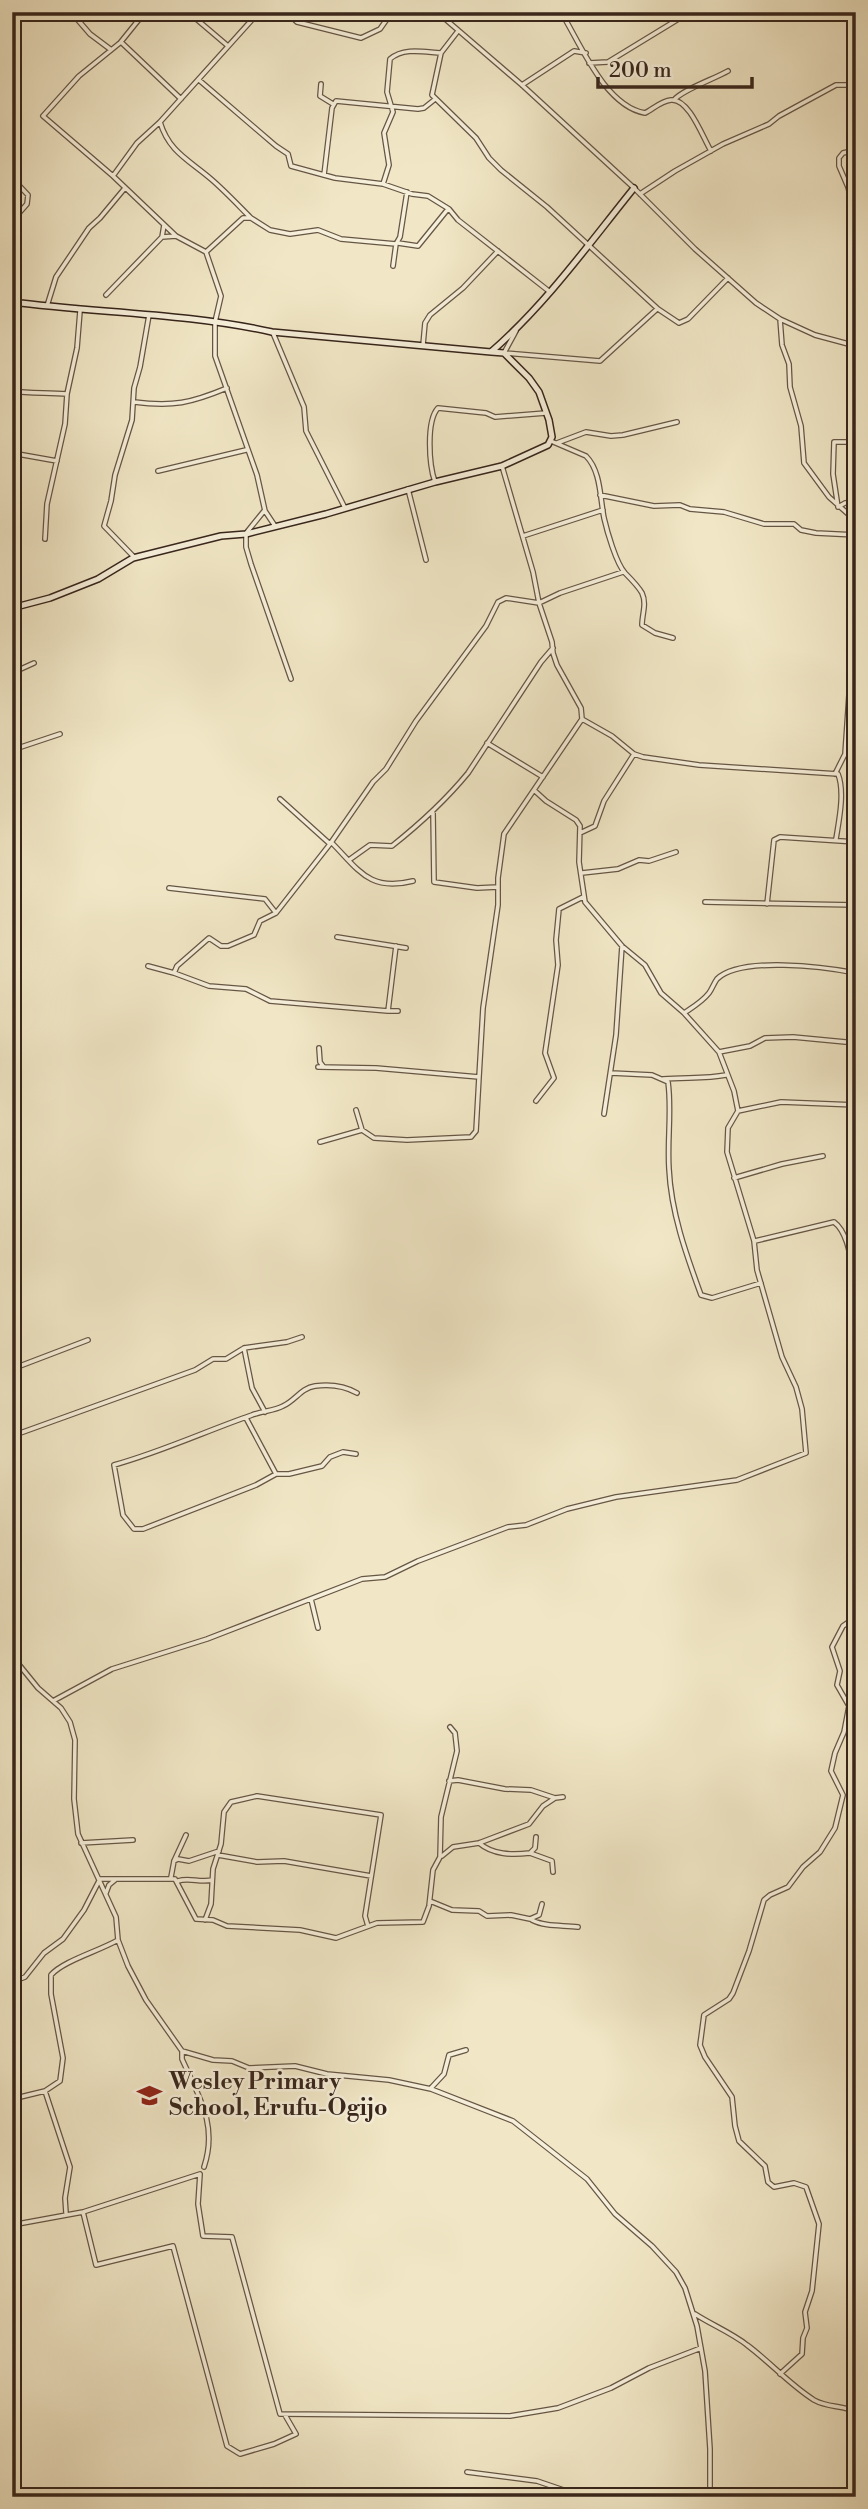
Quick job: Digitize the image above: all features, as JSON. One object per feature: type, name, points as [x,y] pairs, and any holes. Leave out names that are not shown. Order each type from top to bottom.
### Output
[{"type":"street","points":[[71,12],[90,33],[110,49],[121,42],[145,12]]},
{"type":"street","points":[[187,12],[228,46]]},
{"type":"street","points":[[113,176],[137,143],[160,122],[259,12]]},
{"type":"street","points":[[286,12],[297,22],[361,38],[380,29],[392,12]]},
{"type":"street","points":[[437,12],[522,85],[756,303],[780,319],[815,335],[856,346]]},
{"type":"street","points":[[595,71],[690,12]]},
{"type":"street","points":[[562,13],[586,53],[589,63],[617,100],[634,111],[645,113],[674,100],[680,92],[702,85],[728,71]]},
{"type":"street","points":[[458,30],[441,53],[432,95],[466,127],[501,170],[547,207],[658,309],[682,323],[728,278]]},
{"type":"street","points":[[522,85],[574,51],[578,40]]},
{"type":"street","points":[[181,99],[121,42],[79,76],[43,116],[113,176],[176,236],[206,252],[221,296],[215,322],[215,356],[257,475],[265,511],[275,526]]},
{"type":"street","points":[[383,184],[389,164],[384,133],[392,116],[387,92],[390,59],[400,53],[413,51],[441,53]]},
{"type":"street","points":[[574,51],[586,53]]},
{"type":"street","points":[[589,63],[604,64]]},
{"type":"street","points":[[199,80],[288,154],[291,166],[428,196],[449,209],[458,220],[552,293]]},
{"type":"street","points":[[321,84],[320,96],[333,104]]},
{"type":"street","points":[[640,194],[675,171],[769,124],[836,85],[856,85]]},
{"type":"street","points":[[333,104],[339,101],[418,109],[424,108],[434,99]]},
{"type":"street","points":[[674,100],[686,107],[711,152]]},
{"type":"street","points":[[324,174],[333,104]]},
{"type":"street","points":[[160,122],[164,135],[184,160],[210,178],[251,218],[270,230],[290,234],[318,230],[341,239],[418,246],[449,209]]},
{"type":"street","points":[[856,150],[843,153],[839,158],[839,166],[856,217]]},
{"type":"street","points":[[12,177],[28,195],[27,204],[12,220]]},
{"type":"street","points":[[47,306],[56,277],[69,257],[89,228],[125,188]]},
{"type":"street","points":[[491,352],[517,330],[552,293],[634,188]]},
{"type":"street","points":[[393,266],[407,192]]},
{"type":"street","points":[[206,252],[243,218],[251,218]]},
{"type":"street","points":[[106,295],[162,237],[164,225]]},
{"type":"street","points":[[162,237],[176,236]]},
{"type":"street","points":[[423,347],[425,323],[430,315],[463,288],[498,250]]},
{"type":"street","points":[[12,302],[80,311],[116,310],[272,332],[600,361],[658,309]]},
{"type":"street","points":[[45,539],[47,505],[65,424],[80,311]]},
{"type":"street","points":[[135,558],[104,526],[115,475],[132,420],[134,388],[149,315]]},
{"type":"street","points":[[780,319],[782,345],[789,364],[790,387],[800,426],[803,463],[838,507],[856,521]]},
{"type":"street","points":[[504,353],[517,330]]},
{"type":"street","points":[[272,332],[304,407],[306,431],[345,508]]},
{"type":"street","points":[[504,353],[539,392],[554,442],[590,460],[613,548],[623,572],[642,594],[645,607],[642,625],[655,633],[673,638]]},
{"type":"street","points":[[134,402],[169,405],[192,401],[227,388]]},
{"type":"street","points":[[12,391],[67,394]]},
{"type":"street","points":[[435,482],[429,458],[433,419],[438,408],[499,417],[546,413]]},
{"type":"street","points":[[12,608],[50,598],[97,579],[135,558],[221,536],[246,534],[502,466],[554,442],[586,432],[623,435],[677,422]]},
{"type":"street","points":[[838,507],[834,487],[834,442],[856,442]]},
{"type":"street","points":[[158,471],[246,450]]},
{"type":"street","points":[[12,453],[57,461]]},
{"type":"street","points":[[356,1110],[362,1130],[374,1138],[471,1138],[476,1131],[484,1007],[498,905],[504,834],[582,719],[581,708],[557,665],[502,466]]},
{"type":"street","points":[[408,489],[426,560]]},
{"type":"street","points":[[600,495],[654,506],[680,505],[690,509],[724,512],[764,523],[794,524],[801,530],[816,533],[856,535]]},
{"type":"street","points":[[838,507],[856,502]]},
{"type":"street","points":[[523,536],[603,510]]},
{"type":"street","points":[[265,511],[246,534],[246,547],[292,679]]},
{"type":"street","points":[[174,973],[177,966],[209,938],[221,946],[228,946],[254,936],[260,921],[276,913],[373,782],[395,757],[416,721],[486,626],[498,602],[506,598],[539,603],[560,593],[623,572]]},
{"type":"street","points":[[349,860],[370,845],[392,846],[441,805],[468,773],[553,648]]},
{"type":"street","points":[[835,774],[845,754],[855,656]]},
{"type":"street","points":[[12,673],[34,663]]},
{"type":"street","points":[[582,719],[612,736],[634,754],[651,759],[699,765],[838,774],[839,818],[836,839]]},
{"type":"street","points":[[12,750],[60,734]]},
{"type":"street","points":[[487,743],[543,777]]},
{"type":"street","points":[[580,833],[594,826],[604,802],[634,754]]},
{"type":"street","points":[[53,1701],[112,1669],[207,1639],[362,1579],[385,1577],[428,1557],[508,1527],[526,1525],[567,1509],[615,1497],[737,1480],[806,1453],[799,1398],[782,1357],[757,1270],[754,1241],[726,1143],[728,1128],[738,1111],[734,1091],[719,1052],[684,1013],[661,993],[645,965],[622,946],[583,897],[579,862],[580,833],[576,820],[535,791]]},
{"type":"street","points":[[280,799],[349,860],[360,875],[376,883],[393,885],[413,881]]},
{"type":"street","points":[[433,812],[434,882],[477,888],[498,887]]},
{"type":"street","points":[[768,904],[774,839],[836,839],[856,842]]},
{"type":"street","points":[[582,873],[618,869],[639,860],[649,861],[676,852]]},
{"type":"street","points":[[169,887],[265,899],[276,913]]},
{"type":"street","points":[[536,1101],[554,1079],[545,1052],[558,965],[556,940],[559,909],[583,897]]},
{"type":"street","points":[[705,902],[856,905]]},
{"type":"street","points":[[337,937],[406,948]]},
{"type":"street","points":[[388,1011],[396,946]]},
{"type":"street","points":[[604,1114],[611,1073],[622,946]]},
{"type":"street","points":[[148,966],[209,986],[246,989],[270,1001],[398,1011]]},
{"type":"street","points":[[684,1013],[710,992],[716,980],[734,970],[776,966],[856,972]]},
{"type":"street","points":[[719,1052],[750,1046],[765,1038],[793,1037],[856,1044]]},
{"type":"street","points":[[319,1048],[320,1062],[324,1067]]},
{"type":"street","points":[[318,1067],[376,1068],[479,1077]]},
{"type":"street","points":[[611,1073],[652,1074],[668,1082],[668,1148],[673,1206],[701,1294],[712,1298],[761,1283]]},
{"type":"street","points":[[663,1079],[692,1076],[712,1078],[726,1075]]},
{"type":"street","points":[[738,1111],[781,1102],[856,1105]]},
{"type":"street","points":[[320,1142],[362,1130]]},
{"type":"street","points":[[734,1178],[822,1156]]},
{"type":"street","points":[[754,1241],[834,1222],[845,1237],[855,1280]]},
{"type":"street","points":[[12,1436],[195,1370],[213,1359],[226,1359],[244,1348],[287,1342],[302,1337]]},
{"type":"street","points":[[12,1369],[88,1339]]},
{"type":"street","points":[[244,1348],[253,1388],[265,1412]]},
{"type":"street","points":[[356,1454],[343,1452],[330,1457],[321,1466],[289,1474],[276,1474],[256,1485],[143,1530],[134,1529],[123,1515],[114,1465],[281,1408],[313,1386],[335,1385],[357,1393]]},
{"type":"street","points":[[246,1418],[276,1474]]},
{"type":"street","points":[[311,1599],[318,1628]]},
{"type":"street","points":[[780,2374],[802,2354],[819,2220],[806,2186],[794,2183],[774,2187],[768,2182],[762,2162],[739,2141],[732,2097],[705,2057],[700,2042],[704,2031],[704,2015],[729,1999],[735,1987],[764,1900],[788,1887],[803,1867],[820,1852],[835,1828],[843,1795],[831,1771],[844,1732],[849,1706],[837,1685],[840,1671],[832,1647],[843,1626],[856,1617]]},
{"type":"street","points":[[12,1656],[38,1688],[67,1716],[75,1741],[75,1813],[81,1843],[116,1917],[117,1940],[134,1979],[182,2051],[182,2059],[205,2109],[210,2148],[204,2167]]},
{"type":"street","points":[[12,1671],[16,1669],[17,1663]]},
{"type":"street","points":[[440,1857],[441,1817],[457,1746],[455,1733],[450,1727]]},
{"type":"street","points":[[449,1781],[531,1790],[555,1798],[563,1797]]},
{"type":"street","points":[[204,1920],[211,1908],[213,1869],[219,1853],[224,1812],[235,1800],[257,1796],[379,1813],[382,1817],[365,1916],[368,1926]]},
{"type":"street","points":[[100,1879],[171,1877],[177,1881],[194,1917],[199,1920],[213,1920],[227,1926],[300,1930],[336,1938],[383,1922],[423,1922],[430,1901],[433,1870],[440,1857],[453,1847],[479,1843],[529,1824],[543,1806],[555,1798]]},
{"type":"street","points":[[171,1877],[174,1861],[186,1835]]},
{"type":"street","points":[[530,1853],[535,1848],[536,1837]]},
{"type":"street","points":[[81,1843],[133,1840]]},
{"type":"street","points":[[479,1843],[501,1853],[530,1853],[552,1861],[553,1871]]},
{"type":"street","points":[[174,1861],[189,1861],[219,1853],[257,1862],[284,1861],[372,1876]]},
{"type":"street","points":[[12,1982],[24,1977],[44,1954],[63,1939],[100,1879]]},
{"type":"street","points":[[106,1893],[117,1879]]},
{"type":"street","points":[[177,1881],[212,1880]]},
{"type":"street","points":[[430,1901],[453,1910],[479,1911],[493,1916],[511,1914],[540,1924],[579,1927]]},
{"type":"street","points":[[530,1919],[539,1915],[542,1904]]},
{"type":"street","points":[[12,2099],[45,2091],[60,2081],[63,2057],[51,1994],[51,1975],[57,1968],[99,1951],[117,1940]]},
{"type":"street","points":[[431,2089],[444,2074],[449,2054],[466,2050]]},
{"type":"street","points":[[182,2051],[213,2060],[232,2061],[249,2068],[295,2066],[327,2074],[389,2080],[431,2089],[513,2121],[587,2179],[615,2214],[652,2246],[676,2272],[685,2288],[697,2326],[708,2392],[710,2497]]},
{"type":"street","points":[[45,2091],[70,2167],[65,2199],[66,2213]]},
{"type":"street","points":[[12,2225],[83,2212],[200,2174],[198,2204],[203,2235],[232,2237],[280,2414],[510,2416],[558,2408],[701,2348]]},
{"type":"street","points":[[83,2212],[96,2265],[173,2246],[227,2446],[240,2454],[296,2434],[284,2414]]},
{"type":"street","points":[[694,2313],[741,2341],[821,2404],[856,2412]]},
{"type":"street","points":[[697,2326],[706,2322]]},
{"type":"street","points":[[467,2472],[537,2481],[584,2497]]},
{"type":"place","name":"Wesley Primary School, Erufu-Ogijo","points":[[149,2095]]}]
